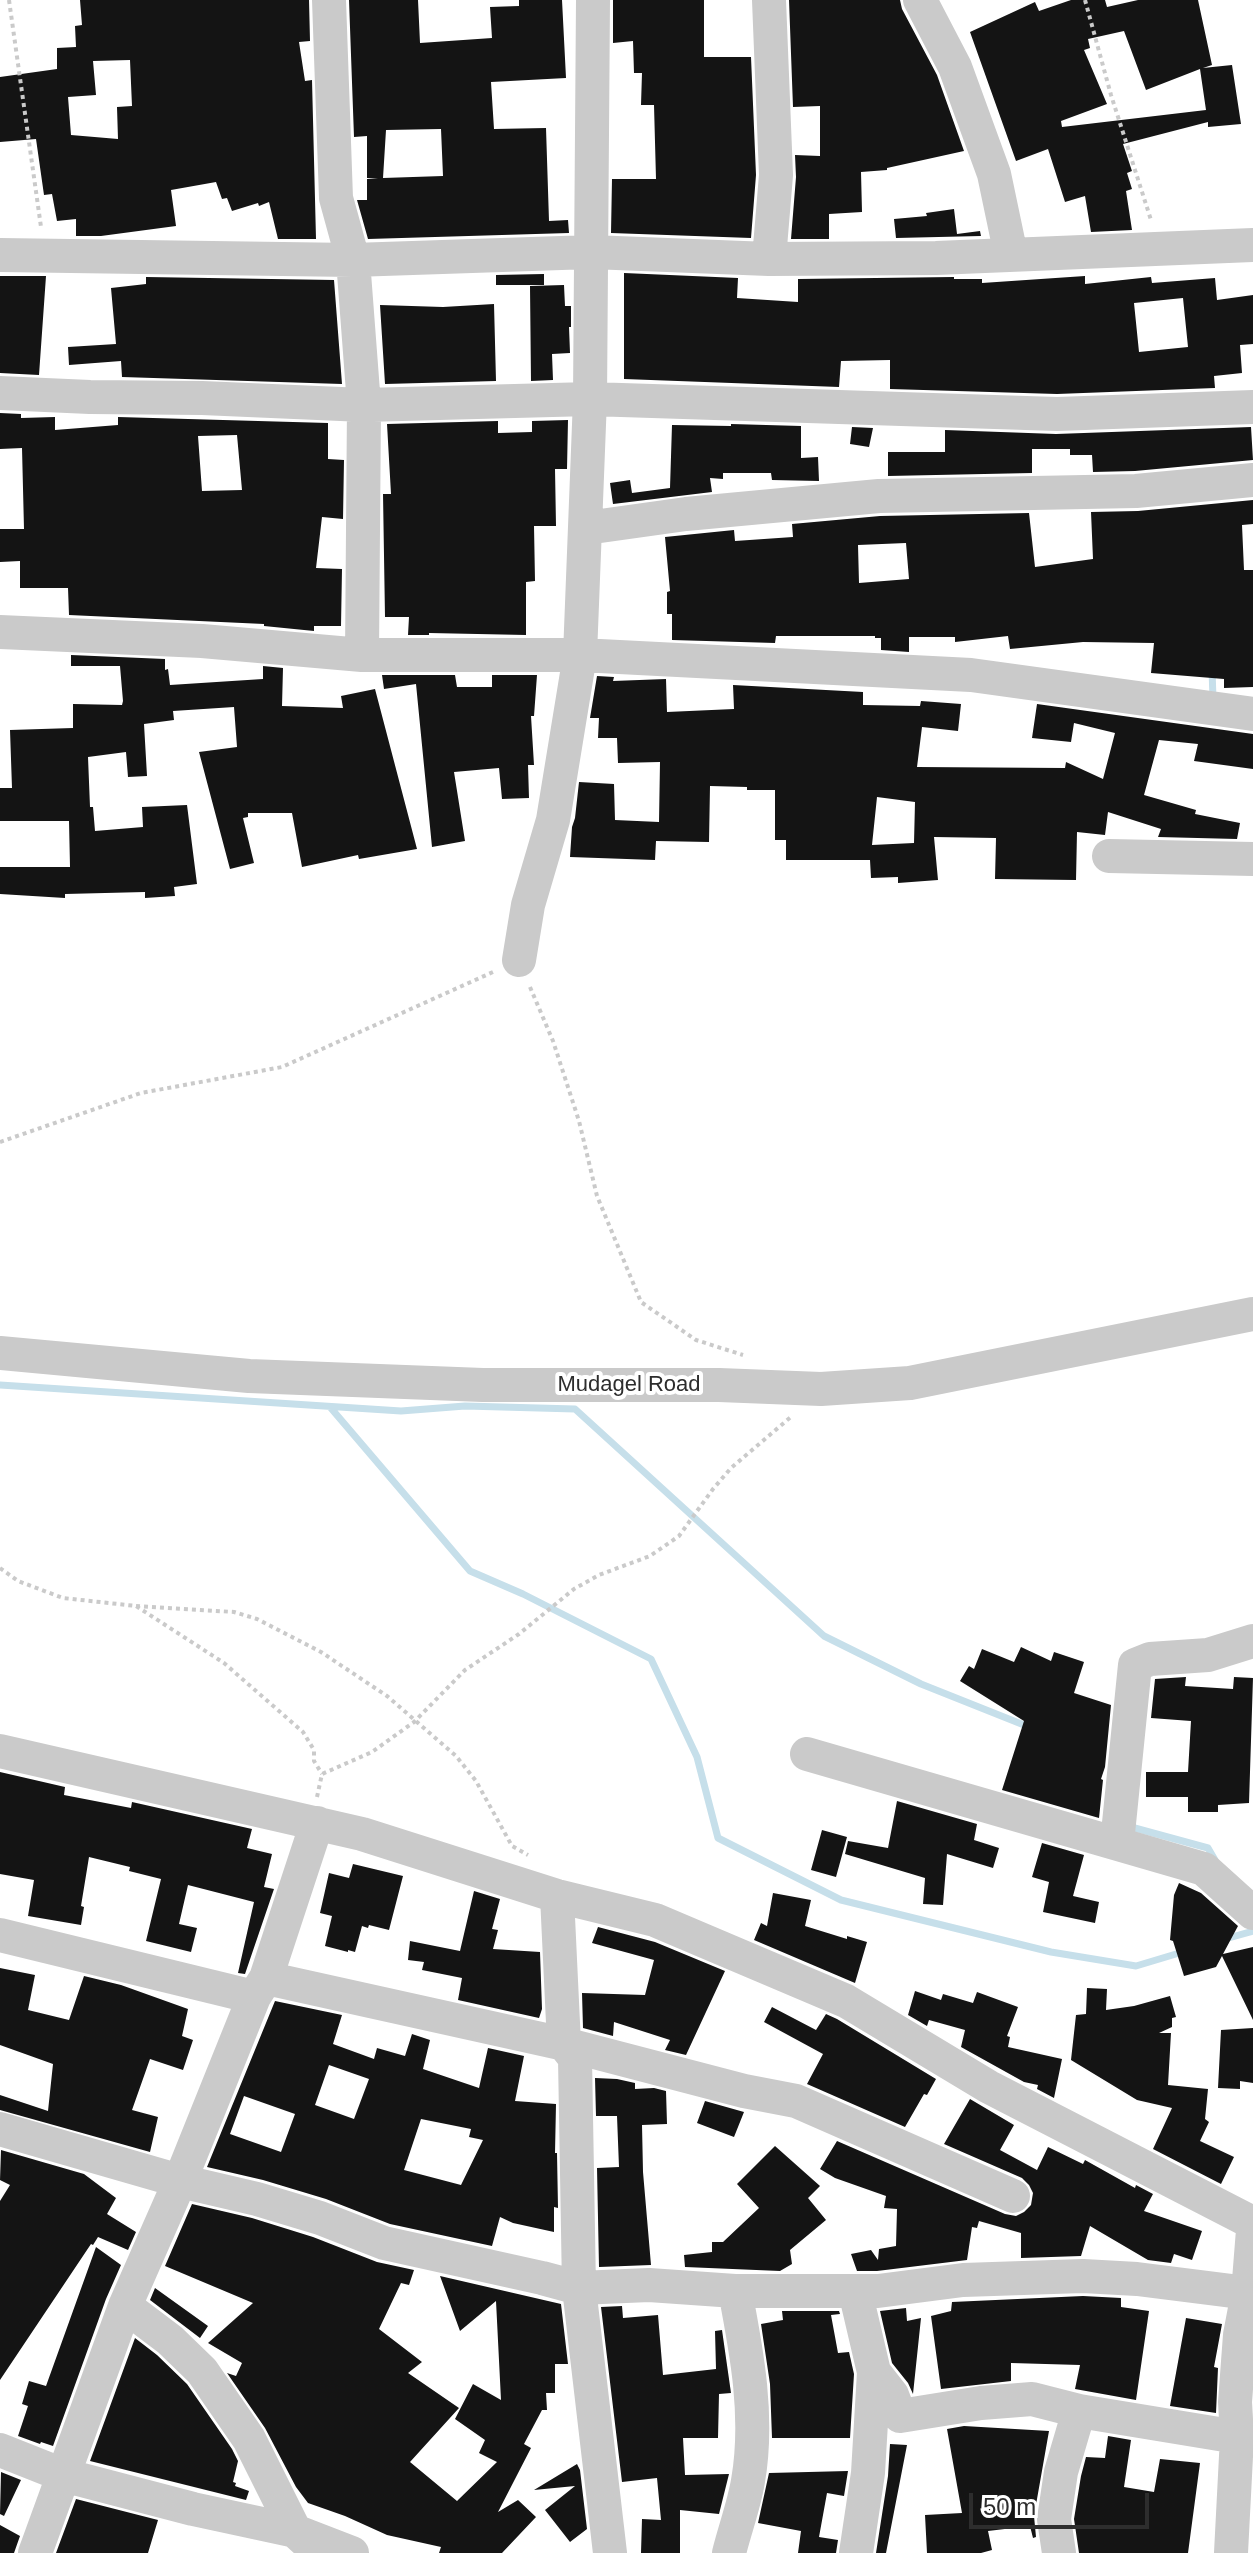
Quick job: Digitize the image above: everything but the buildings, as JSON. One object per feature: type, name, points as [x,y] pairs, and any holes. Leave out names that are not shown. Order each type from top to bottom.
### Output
[{"type":"street","points":[[329,0],[336,198],[353,260],[364,405],[362,655]]},
{"type":"street","points":[[519,960],[528,905],[553,820],[580,655],[590,399],[593,0]]},
{"type":"street","points":[[769,0],[776,175],[769,259]]},
{"type":"street","points":[[920,0],[955,67],[994,174],[1011,255]]},
{"type":"street","points":[[0,255],[353,260],[591,252],[769,259],[1011,255],[1253,245]]},
{"type":"street","points":[[0,393],[364,405],[590,399],[1057,414],[1253,407]]},
{"type":"street","points":[[586,528],[686,514],[879,496],[1136,491],[1253,480]]},
{"type":"street","points":[[0,632],[202,641],[362,655],[580,655],[971,675],[1253,714]]},
{"type":"street","points":[[1109,856],[1253,859]]},
{"type":"street","name":"Mudagel Road","points":[[0,1353],[249,1376],[483,1385],[719,1385],[821,1389],[910,1383],[1253,1314]]},
{"type":"street","points":[[1117,1843],[1135,1665],[1150,1659],[1208,1655],[1253,1641]]},
{"type":"street","points":[[0,1751],[362,1834],[557,1896],[655,1920],[846,2001],[989,2087],[1253,2223]]},
{"type":"street","points":[[807,1754],[1204,1869],[1253,1913]]},
{"type":"street","points":[[35,2553],[125,2306],[260,1988],[317,1823]]},
{"type":"street","points":[[557,1896],[564,2044],[575,2058],[579,2288],[610,2553]]},
{"type":"street","points":[[0,1935],[260,1988],[564,2044],[744,2091],[796,2101],[1013,2196]]},
{"type":"street","points":[[0,2129],[180,2181],[257,2199],[320,2218],[384,2243],[579,2288],[649,2285],[735,2291],[878,2291],[963,2280],[1083,2276],[1137,2279],[1248,2293]]},
{"type":"street","points":[[1231,2553],[1237,2437],[1235,2402],[1253,2234]]},
{"type":"street","points":[[729,2553],[748,2480],[751,2431],[750,2370],[735,2291]]},
{"type":"street","points":[[855,2291],[874,2372],[868,2473],[856,2553]]},
{"type":"street","points":[[125,2306],[170,2340],[202,2371],[249,2439],[307,2542]]},
{"type":"street","points":[[874,2372],[892,2395],[900,2416],[981,2403],[1032,2399],[1079,2411],[1237,2437]]},
{"type":"street","points":[[1059,2553],[1054,2519],[1061,2472],[1079,2411]]},
{"type":"street","points":[[0,2450],[63,2475],[352,2553]]},
{"type":"path","points":[[9,0],[45,256]]},
{"type":"path","points":[[1085,0],[1111,95],[1160,249]]},
{"type":"path","points":[[0,1142],[141,1093],[282,1067],[519,960],[553,1041],[579,1121],[597,1196],[641,1302],[696,1340],[752,1358]]},
{"type":"path","points":[[136,1606],[224,1663],[303,1732],[314,1750],[314,1761],[322,1774],[372,1752],[415,1721],[465,1670],[519,1634],[574,1589],[599,1575],[650,1556],[679,1536],[731,1468],[821,1389]]},
{"type":"path","points":[[0,1568],[18,1581],[63,1598],[136,1606],[209,1609],[257,1619],[321,1652],[360,1677],[465,1765],[512,1846],[537,1860]]},
{"type":"waterway","points":[[1212,670],[1213,698]]},
{"type":"waterway","points":[[0,1385],[401,1411],[465,1406],[575,1409],[824,1636],[921,1684],[1029,1727]]},
{"type":"waterway","points":[[330,1407],[470,1571],[523,1594],[651,1659],[697,1757],[718,1838],[841,1900],[1051,1952],[1136,1966],[1186,1951]]},
{"type":"waterway","points":[[1131,1825],[1208,1848],[1215,1860]]},
{"type":"waterway","points":[[1225,1939],[1253,1931]]}]
